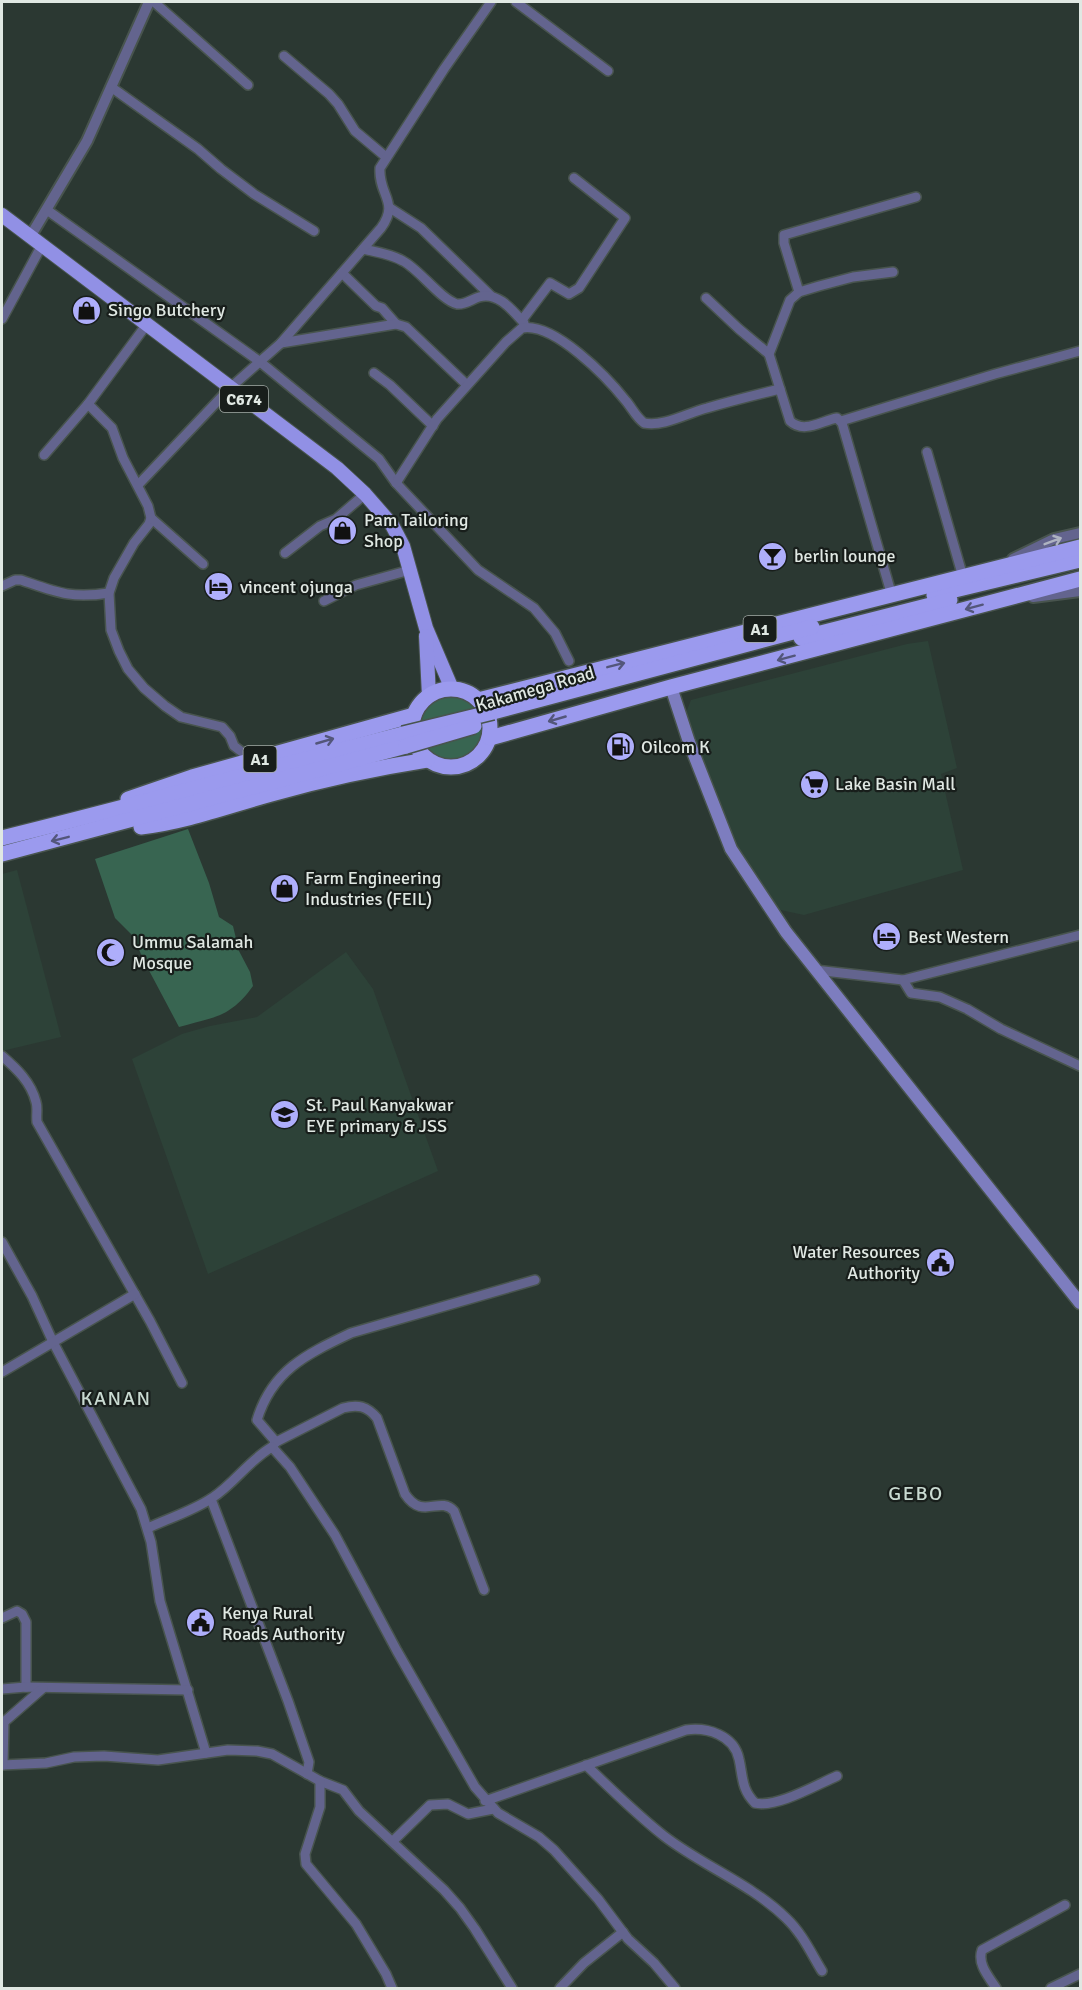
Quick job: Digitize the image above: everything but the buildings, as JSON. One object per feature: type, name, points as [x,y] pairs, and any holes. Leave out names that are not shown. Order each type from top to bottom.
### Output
[{"type":"highway","name":"A1","points":[[478,700],[1080,547]]},
{"type":"highway","name":"Kakamega Road","points":[[2,854],[282,764],[493,712],[892,604],[1080,560]]},
{"type":"highway","name":"Kakamega Road","points":[[114,817],[406,746],[654,676],[1080,566]]},
{"type":"highway","name":"A1","points":[[490,738],[671,687],[1080,579]]},
{"type":"highway","points":[[452,689],[464,691],[484,706],[489,717],[490,738],[483,753],[474,761],[450,768],[438,766],[418,751],[413,740],[412,727],[414,715],[420,704],[440,690],[452,689]]},
{"type":"highway","name":"A1","points":[[114,817],[127,799],[147,791],[414,715]]},
{"type":"highway","name":"A1","points":[[2,838],[114,817],[131,828],[150,826],[291,789],[393,765],[427,760]]},
{"type":"main road","name":"C674","points":[[2,215],[338,468],[365,494],[392,525],[403,546],[426,628],[452,689]]},
{"type":"main road","name":"C674","points":[[426,628],[429,696]]},
{"type":"main road","points":[[671,687],[688,742],[731,849],[786,932],[1080,1303]]},
{"type":"street","points":[[30,237],[87,141],[149,2]]},
{"type":"street","points":[[154,2],[248,85]]},
{"type":"street","points":[[138,485],[230,388],[280,343],[388,219],[390,208],[380,177],[380,168],[491,2]]},
{"type":"street","points":[[516,2],[608,71]]},
{"type":"street","points":[[284,56],[329,94],[355,131],[386,157]]},
{"type":"street","points":[[111,87],[198,149],[254,194],[314,231]]},
{"type":"street","points":[[396,483],[433,426],[467,385],[524,324],[550,283],[569,294],[579,288],[625,218],[574,178]]},
{"type":"street","points":[[799,292],[784,243],[784,235],[916,197]]},
{"type":"street","points":[[390,208],[421,228],[490,296],[506,304],[524,324],[541,330],[567,345],[601,373],[644,423],[663,422],[705,408],[780,389]]},
{"type":"street","points":[[47,210],[259,361],[379,459],[396,483],[478,570],[534,608],[555,633],[568,661]]},
{"type":"street","points":[[2,319],[42,245]]},
{"type":"street","points":[[363,249],[390,255],[404,261],[444,296],[457,304],[480,296],[490,296]]},
{"type":"street","points":[[769,354],[790,300],[799,292],[853,277],[893,272]]},
{"type":"street","points":[[342,273],[376,306],[382,308],[396,324]]},
{"type":"street","points":[[706,298],[769,354],[790,421],[794,425],[804,427],[834,419],[841,421],[995,374],[1080,351]]},
{"type":"street","points":[[44,455],[88,404],[147,324]]},
{"type":"street","points":[[280,343],[396,324],[406,327],[467,385]]},
{"type":"street","points":[[374,373],[433,426]]},
{"type":"street","points":[[88,404],[112,428],[123,458],[148,506],[151,518],[114,578],[109,593],[111,630],[128,669],[144,688],[181,717],[222,727],[230,736],[234,746],[254,761]]},
{"type":"street","points":[[841,421],[892,596]]},
{"type":"street","points":[[927,452],[963,577]]},
{"type":"street","points":[[285,553],[320,526],[336,519],[365,494]]},
{"type":"street","points":[[151,518],[203,564]]},
{"type":"street","points":[[989,571],[1054,539],[1080,533]]},
{"type":"street","points":[[324,601],[356,585],[410,570]]},
{"type":"street","points":[[2,586],[15,580],[21,580],[71,595],[109,593]]},
{"type":"street","points":[[997,601],[1080,591]]},
{"type":"street","points":[[815,970],[903,980],[1080,935]]},
{"type":"street","points":[[903,980],[910,993],[940,997],[1080,1066]]},
{"type":"street","points":[[2,1056],[20,1071],[32,1092],[37,1104],[37,1122],[135,1294],[182,1383]]},
{"type":"street","points":[[2,1242],[141,1509],[148,1528],[160,1600],[206,1753]]},
{"type":"street","points":[[536,1280],[351,1333],[296,1362],[281,1376],[262,1400],[257,1420],[334,1535],[474,1787],[494,1809],[539,1837],[554,1851],[675,1989]]},
{"type":"street","points":[[2,1372],[135,1294]]},
{"type":"street","points":[[148,1528],[211,1499],[256,1458],[274,1445],[343,1407],[354,1405],[370,1410],[377,1418],[409,1501],[421,1507],[450,1506],[454,1511],[484,1590]]},
{"type":"street","points":[[211,1499],[288,1701],[309,1762],[307,1774]]},
{"type":"street","points":[[2,1618],[17,1611],[22,1614],[26,1622],[26,1687]]},
{"type":"street","points":[[2,1689],[26,1687],[188,1690]]},
{"type":"street","points":[[42,1688],[4,1722],[2,1765],[46,1763],[74,1757],[104,1756],[158,1760],[228,1750],[265,1752],[320,1781],[343,1790],[365,1817],[393,1841],[460,1908],[512,1989]]},
{"type":"street","points":[[485,1801],[686,1730],[696,1729],[717,1733],[732,1742],[740,1760],[744,1789],[754,1803],[766,1804],[785,1799],[837,1776]]},
{"type":"street","points":[[586,1765],[664,1836],[762,1899],[787,1918],[822,1971]]},
{"type":"street","points":[[320,1781],[320,1807],[305,1854],[306,1864],[356,1924],[386,1974],[392,1989]]},
{"type":"street","points":[[393,1841],[430,1804],[447,1804],[468,1814],[494,1809]]},
{"type":"street","points":[[996,1989],[981,1964],[982,1950],[1065,1905]]},
{"type":"street","points":[[560,1989],[584,1963],[623,1932]]},
{"type":"street","points":[[1051,1989],[1080,1974]]},
{"type":"shaded area","points":[[928,641],[957,768],[941,774],[963,870],[804,915],[776,909],[735,844],[685,715],[691,700],[907,644]]},
{"type":"shaded area","points":[[17,870],[61,1037],[2,1051],[2,874]]},
{"type":"shaded area","name":"St. Paul Kanyakwar EYE primary & JSS","points":[[346,952],[373,989],[438,1171],[208,1274],[132,1059],[182,1034],[257,1017]]},
{"type":"green space","points":[[451,695],[464,698],[474,705],[481,715],[484,728],[481,741],[474,751],[464,758],[451,761],[438,758],[428,751],[421,741],[418,728],[421,715],[428,705],[438,698]]},
{"type":"green space","points":[[188,829],[209,883],[219,917],[233,926],[239,951],[250,972],[253,986],[245,997],[220,1015],[179,1027],[133,936],[115,918],[95,859]]},
{"type":"place","name":"Singo Butchery","points":[[87,310]]},
{"type":"place","name":"Pam Tailoring Shop","points":[[343,530]]},
{"type":"place","name":"berlin lounge","points":[[773,556]]},
{"type":"place","name":"vincent ojunga","points":[[219,587]]},
{"type":"place","name":"Oilcom K","points":[[620,747]]},
{"type":"place","name":"Lake Basin Mall","points":[[814,784]]},
{"type":"place","name":"Farm Engineering Industries (FEIL)","points":[[284,888]]},
{"type":"place","name":"Best Western","points":[[887,937]]},
{"type":"place","name":"Ummu Salamah Mosque","points":[[111,952]]},
{"type":"place","name":"St. Paul Kanyakwar EYE primary & JSS","points":[[285,1115]]},
{"type":"place","name":"Water Resources Authority","points":[[941,1262]]},
{"type":"place","name":"Kenya Rural Roads Authority","points":[[201,1623]]},
{"type":"district","name":"KANAN","points":[[116,1398]]},
{"type":"district","name":"GEBO","points":[[916,1493]]}]
